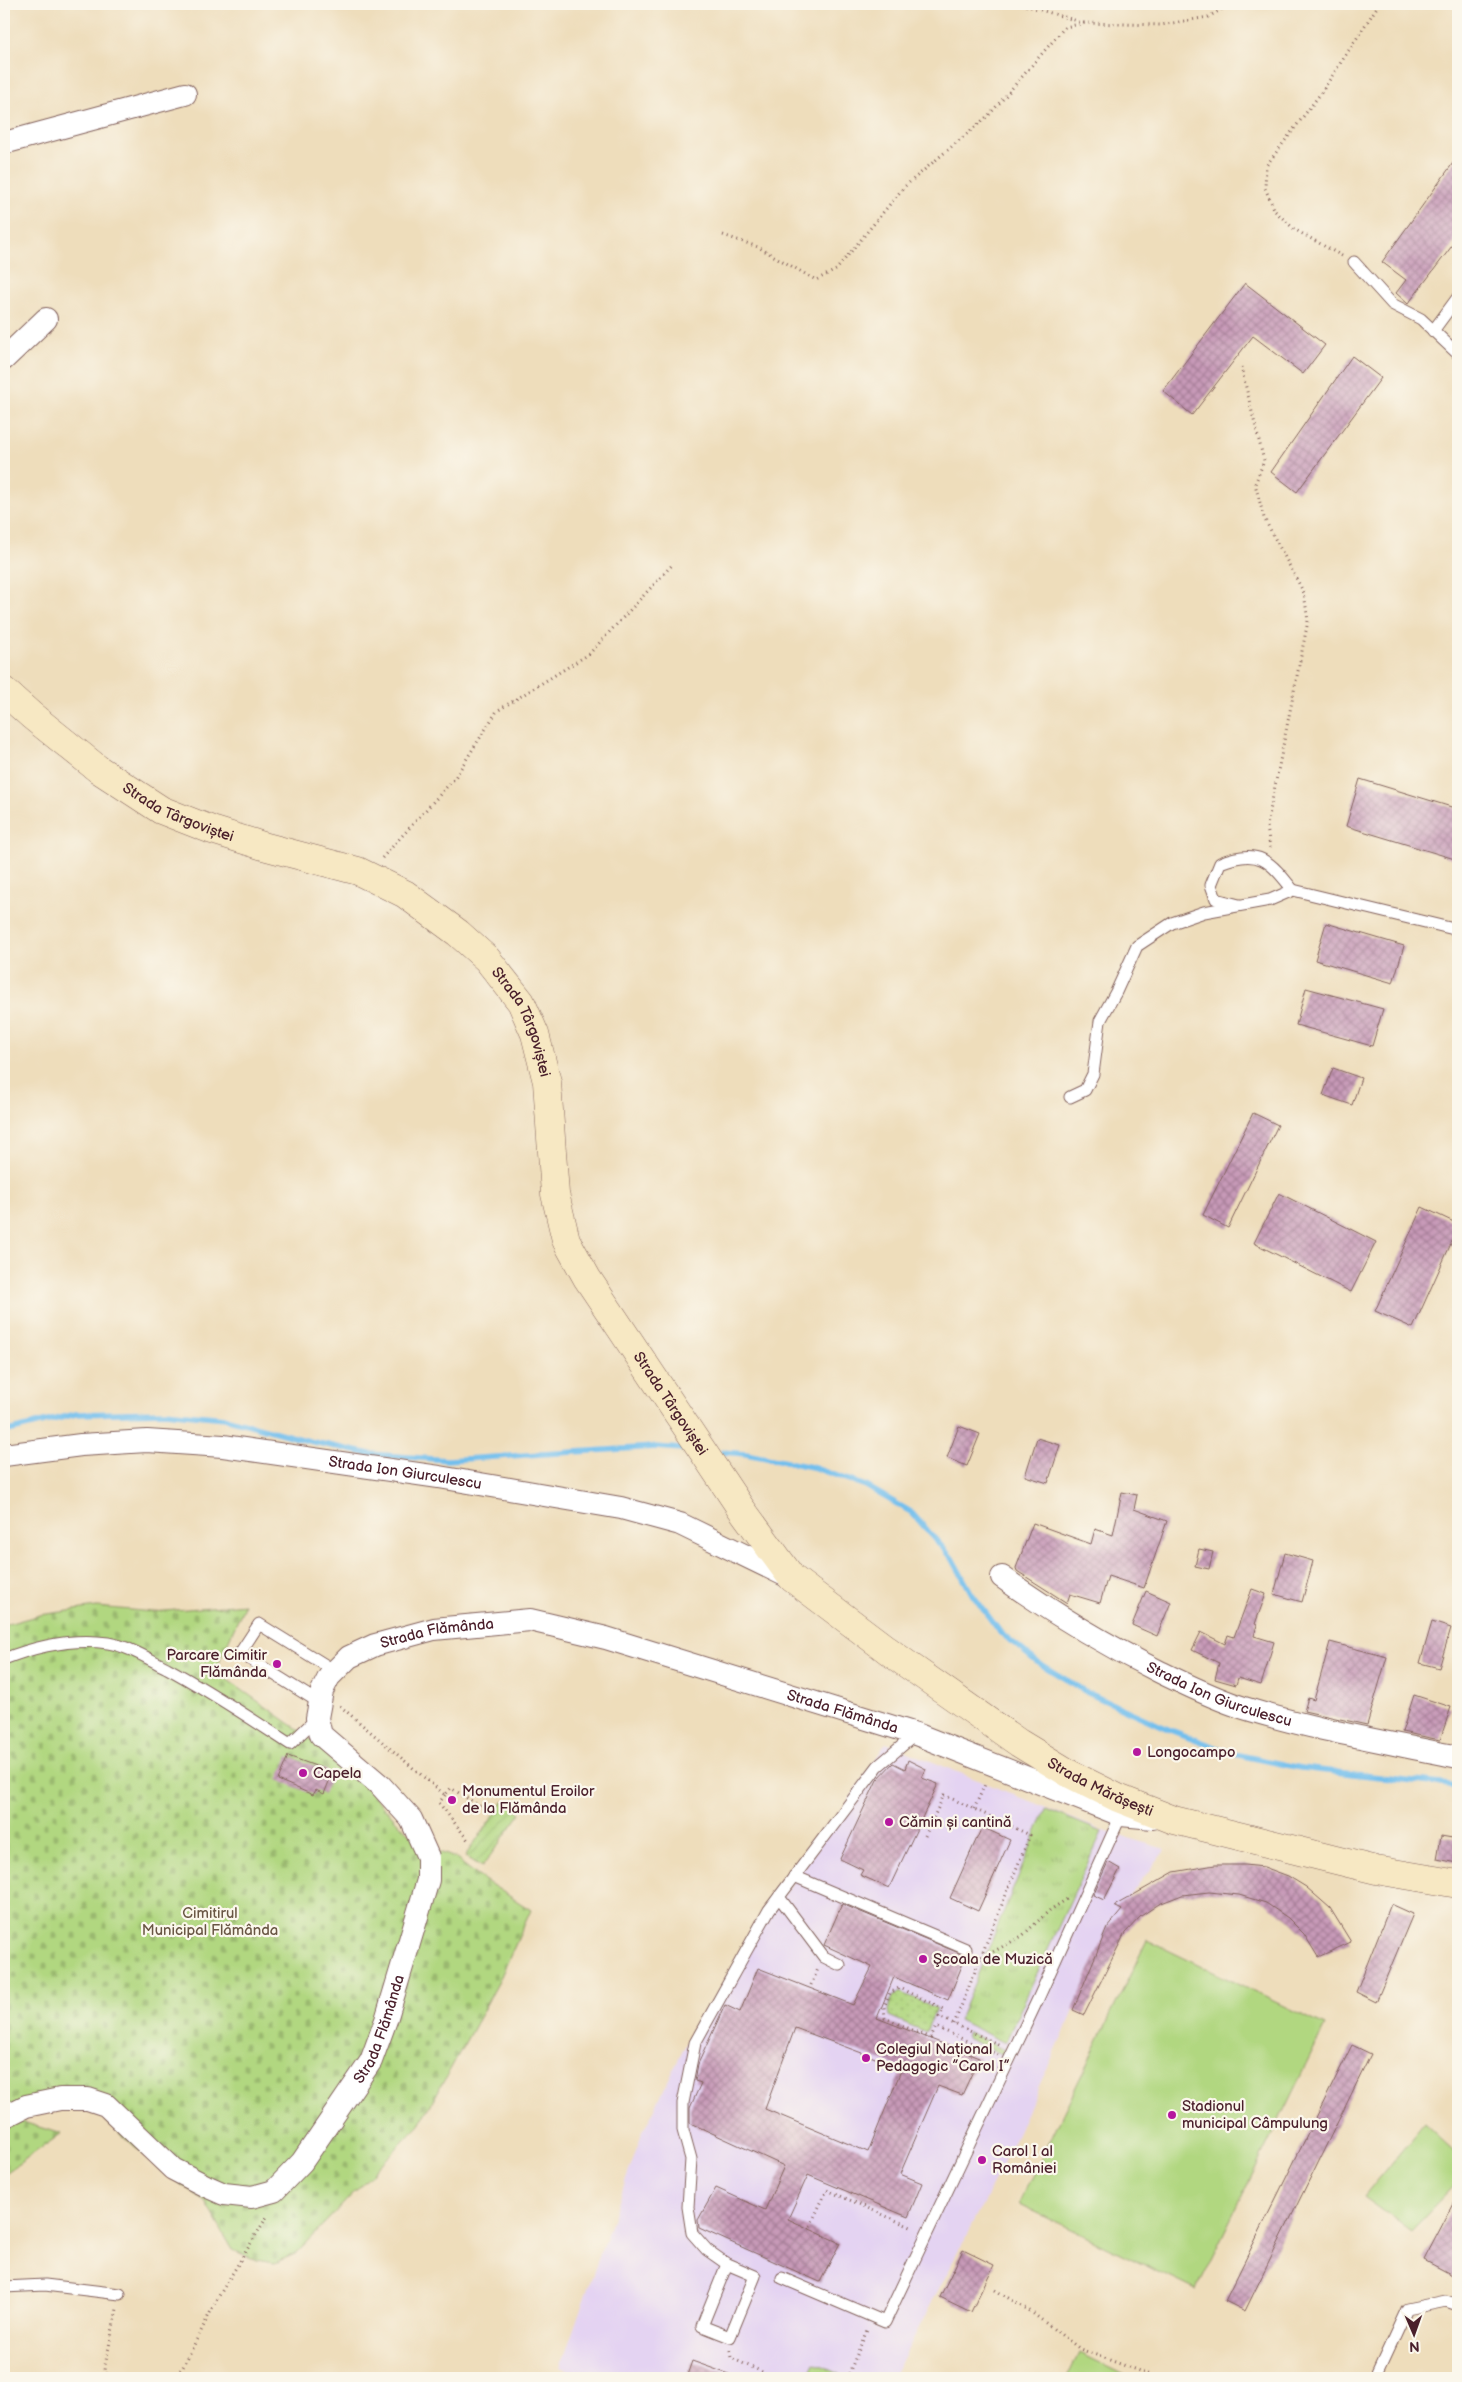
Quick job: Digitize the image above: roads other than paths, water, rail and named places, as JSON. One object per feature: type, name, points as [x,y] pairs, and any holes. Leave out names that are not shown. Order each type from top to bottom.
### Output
[{"type":"main road","name":"Strada Târgoviștei","points":[[4,691],[98,769],[161,810],[212,830],[263,846],[307,856],[367,876],[405,894],[458,933],[487,959],[521,1002],[535,1034],[547,1082],[555,1194],[566,1240],[587,1278],[740,1507],[792,1578]]},
{"type":"main road","name":"Strada Mărășești","points":[[792,1578],[894,1655],[1018,1743],[1070,1774],[1118,1798],[1174,1820],[1376,1870],[1458,1884]]},
{"type":"street","points":[[4,143],[185,94]]},
{"type":"street","points":[[4,358],[46,320]]},
{"type":"street","name":"Strada Ion Giurculescu","points":[[4,1455],[81,1445],[147,1442],[223,1446],[439,1477],[622,1508],[680,1524],[792,1578]]},
{"type":"street","name":"Strada Ion Giurculescu","points":[[1002,1576],[1051,1612],[1094,1638],[1191,1687],[1243,1708],[1332,1730],[1458,1757]]},
{"type":"street","name":"Strada Flămânda","points":[[7,2112],[60,2099],[88,2099],[106,2105],[173,2169],[224,2194],[252,2197],[274,2191],[302,2162],[371,2061],[386,2020],[428,1880],[428,1857],[411,1818],[381,1786],[321,1735],[320,1704],[329,1677],[349,1657],[375,1645],[434,1629],[530,1620],[606,1638],[916,1734],[994,1763],[1121,1815],[1174,1820]]},
{"type":"lane","points":[[1354,262],[1392,304],[1421,319],[1458,354]]},
{"type":"lane","points":[[1434,331],[1458,297]]},
{"type":"lane","points":[[1243,906],[1216,899],[1210,885],[1220,863],[1233,857],[1253,857],[1272,863],[1293,890]]},
{"type":"lane","points":[[1070,1096],[1085,1090],[1093,1074],[1095,1044],[1100,1021],[1116,992],[1137,946],[1172,923],[1204,912],[1270,900],[1293,890],[1458,930]]},
{"type":"lane","points":[[4,1658],[29,1649],[77,1641],[110,1643],[144,1656],[210,1691],[290,1744],[320,1704],[240,1653],[259,1624],[335,1671]]},
{"type":"lane","points":[[727,2264],[702,2326],[730,2337],[755,2276],[727,2264],[706,2250],[692,2233],[688,2208],[691,2159],[683,2130],[683,2103],[695,2043],[770,1910],[794,1876],[878,1766],[916,1734]]},
{"type":"lane","points":[[782,2278],[885,2322],[1012,2055],[1121,1815]]},
{"type":"lane","points":[[794,1876],[966,1950]]},
{"type":"lane","points":[[779,1897],[824,1957],[840,1965]]},
{"type":"lane","points":[[4,2287],[45,2286],[120,2294]]},
{"type":"lane","points":[[1376,2374],[1407,2309],[1446,2301],[1458,2305]]},
{"type":"waterway","points":[[4,1432],[76,1414],[165,1412],[225,1418],[309,1441],[370,1454],[447,1460],[655,1447],[682,1449]]},
{"type":"waterway","points":[[723,1452],[746,1454],[812,1467],[866,1486],[911,1512],[952,1558],[972,1594],[1000,1632],[1037,1662],[1088,1693],[1168,1729],[1234,1754],[1301,1768],[1458,1786]]},
{"type":"place","name":"Parcare Cimitir Flămânda","points":[[277,1664]]},
{"type":"place","name":"Longocampo","points":[[1137,1752]]},
{"type":"place","name":"Capela","points":[[303,1773]]},
{"type":"place","name":"Monumentul Eroilor de la Flămânda","points":[[452,1800]]},
{"type":"place","name":"Cămin și cantină","points":[[889,1822]]},
{"type":"place","name":"Şcoala de Muzică","points":[[923,1959]]},
{"type":"place","name":"Colegiul Național Pedagogic ”Carol I”","points":[[866,2058]]},
{"type":"place","name":"Stadionul municipal Câmpulung","points":[[1172,2115]]},
{"type":"place","name":"Carol I al României","points":[[982,2160]]},
{"type":"park label","name":"Cimitirul Municipal Flămânda","points":[[210,1922]]}]
